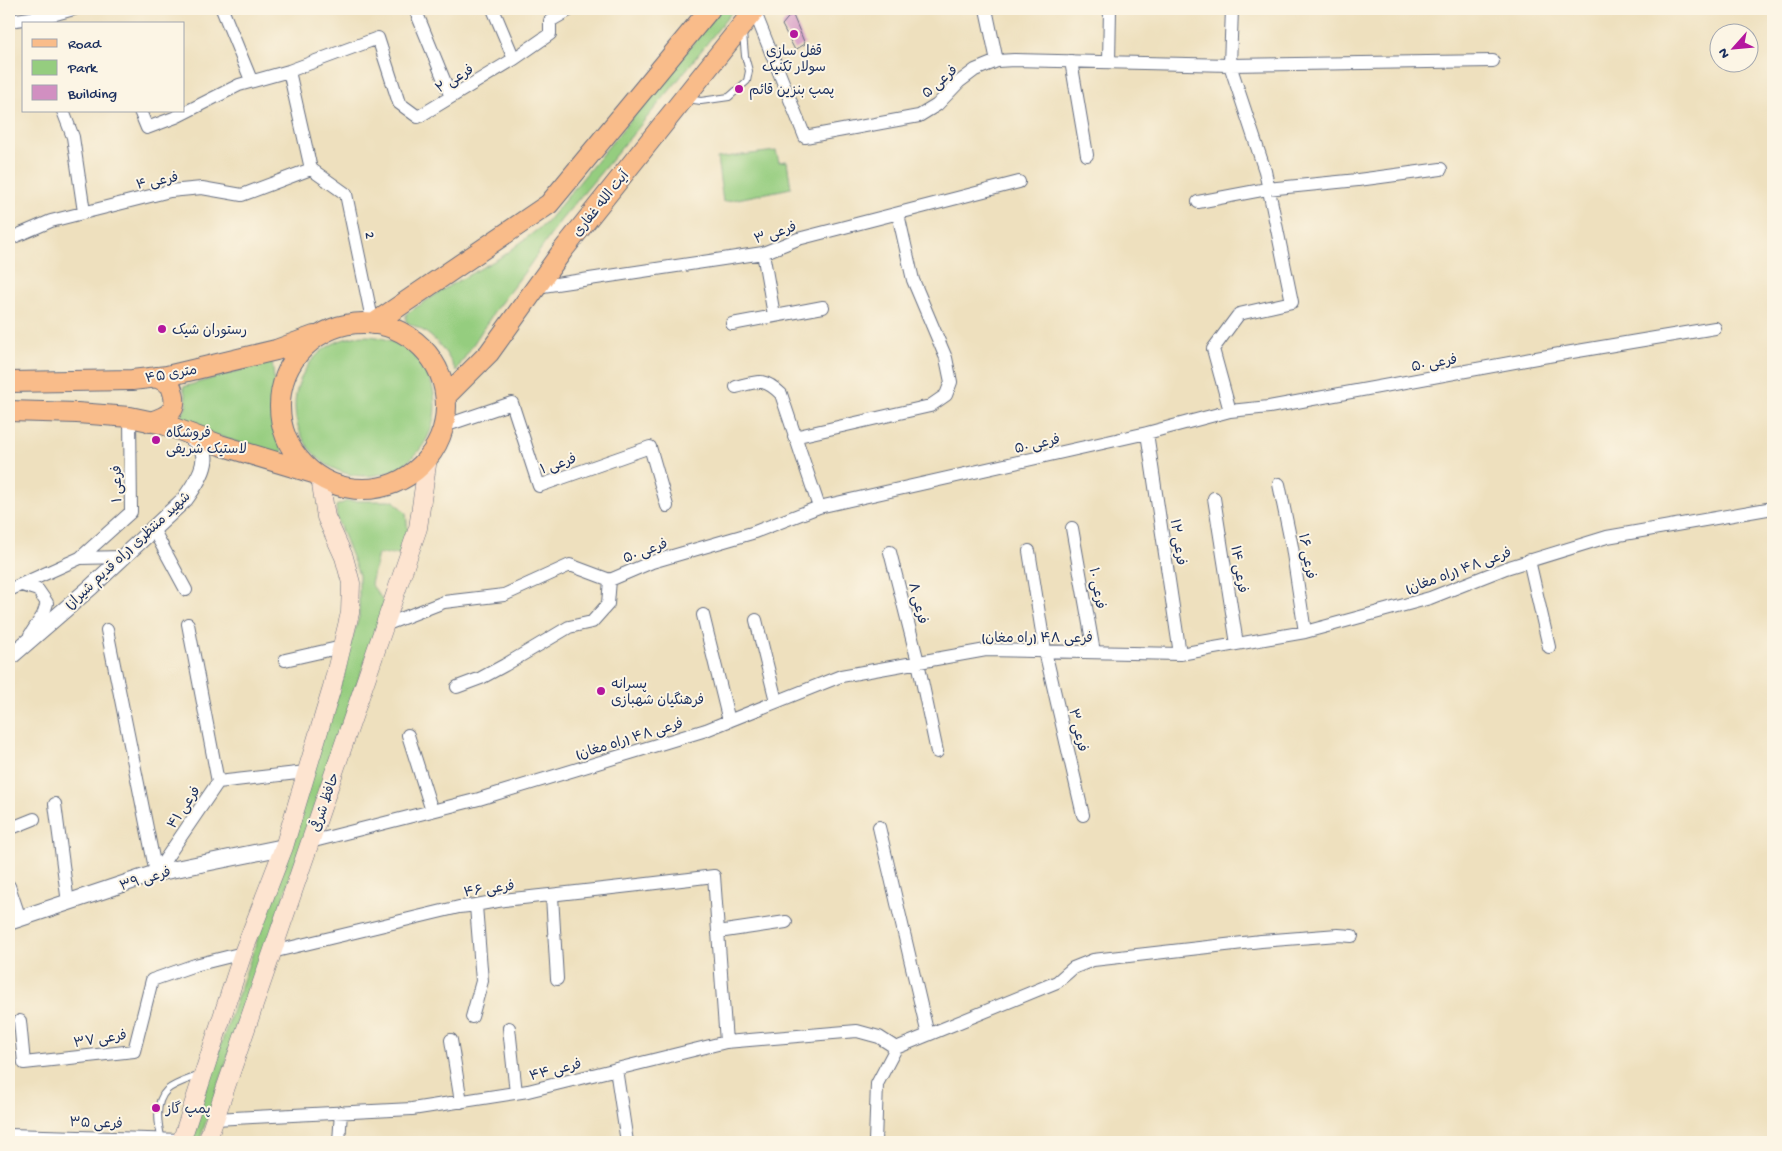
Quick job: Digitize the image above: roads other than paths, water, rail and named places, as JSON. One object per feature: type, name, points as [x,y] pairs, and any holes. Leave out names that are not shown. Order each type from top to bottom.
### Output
[{"type":"main road","points":[[373,324],[549,204],[710,9]]},
{"type":"main road","name":"آیت الله غفاری","points":[[446,396],[490,353],[563,250],[751,14]]},
{"type":"main road","points":[[9,412],[77,413],[130,417],[317,475],[337,485],[362,490],[387,486],[410,476],[428,458],[438,443],[444,426],[446,396],[440,375],[429,356],[414,340],[395,330],[373,324],[350,324],[328,331],[304,348],[288,371],[280,398],[282,427],[294,453],[317,475]]},
{"type":"main road","name":"۴۵ متری","points":[[9,382],[156,378],[276,350],[328,331]]},
{"type":"main road","points":[[150,422],[165,417],[172,412],[175,403],[170,384],[156,378]]},
{"type":"main road","name":"حافظ شرقی","points":[[207,1142],[418,528],[428,458]]},
{"type":"main road","name":"حافظ شرقی","points":[[182,1141],[243,953],[284,847],[331,691],[350,613],[351,582],[344,557],[326,517],[317,475]]},
{"type":"street","points":[[9,21],[26,21],[74,9]]},
{"type":"street","points":[[222,9],[251,80]]},
{"type":"street","points":[[415,9],[450,97]]},
{"type":"street","points":[[493,9],[514,59]]},
{"type":"street","name":"فرعی ۲","points":[[289,71],[378,38],[399,103],[418,117],[514,59],[550,34],[550,21],[571,9]]},
{"type":"street","points":[[986,9],[996,61]]},
{"type":"street","points":[[1109,62],[1110,9]]},
{"type":"street","points":[[1230,410],[1212,348],[1239,314],[1292,302],[1267,189],[1265,171],[1230,65],[1232,9]]},
{"type":"street","name":"فرعی ۵","points":[[751,14],[805,137],[919,116],[937,105],[959,82],[974,70],[996,61],[1230,65],[1493,61]]},
{"type":"street","points":[[1071,61],[1087,155]]},
{"type":"street","points":[[140,112],[147,128],[176,117],[251,80],[289,71],[312,169]]},
{"type":"street","points":[[63,112],[73,138],[84,212]]},
{"type":"street","name":"2","points":[[312,169],[346,194],[373,324]]},
{"type":"street","name":"فرعی ۴","points":[[9,239],[51,221],[170,191],[202,188],[242,195],[312,169]]},
{"type":"street","points":[[1198,202],[1267,189],[1441,169]]},
{"type":"street","name":"فرعی ۳","points":[[536,287],[763,253],[798,239],[1019,182]]},
{"type":"street","points":[[794,438],[930,406],[946,395],[951,382],[946,358],[913,280],[898,214]]},
{"type":"street","points":[[763,253],[774,315]]},
{"type":"street","points":[[732,324],[823,307]]},
{"type":"street","name":"فرعی ۵۰","points":[[610,580],[652,562],[752,533],[818,507],[1147,433],[1230,410],[1269,407],[1542,357],[1715,328]]},
{"type":"street","points":[[736,386],[760,380],[771,384],[781,394],[818,507]]},
{"type":"street","name":"فرعی ۱","points":[[444,426],[512,403],[539,486],[650,447],[667,506]]},
{"type":"street","name":"فرعی ۱","points":[[80,558],[131,512],[130,417]]},
{"type":"street","name":"شهید منتظری (راه قدیم شیراز)","points":[[9,658],[123,557],[184,499],[195,485],[202,470],[205,454],[200,444],[182,432]]},
{"type":"street","name":"فرعی ۱۲","points":[[1147,433],[1180,654]]},
{"type":"street","name":"فرعی ۱۶","points":[[1279,484],[1292,547],[1305,632]]},
{"type":"street","name":"فرعی ۱۴","points":[[1214,498],[1237,644]]},
{"type":"street","name":"فرعی ۴۸ (راه مغان)","points":[[310,842],[479,799],[672,741],[729,721],[841,676],[986,650],[1180,654],[1305,632],[1430,598],[1506,568],[1607,536],[1773,508]]},
{"type":"street","name":"فرعی ۱۰","points":[[1072,528],[1094,652]]},
{"type":"street","points":[[153,529],[186,590]]},
{"type":"street","name":"فرعی ۳","points":[[1028,551],[1045,651],[1083,815]]},
{"type":"street","name":"فرعی ۸","points":[[890,552],[918,662]]},
{"type":"street","points":[[9,590],[80,558],[123,557]]},
{"type":"street","points":[[1529,560],[1549,647]]},
{"type":"street","points":[[385,626],[444,602],[504,595],[570,565],[610,580],[608,604],[592,622],[569,626],[505,665],[457,688]]},
{"type":"street","points":[[22,585],[38,590],[47,603],[44,615],[23,645]]},
{"type":"street","points":[[703,615],[729,721]]},
{"type":"street","points":[[756,620],[776,701]]},
{"type":"street","points":[[188,624],[218,782]]},
{"type":"street","points":[[107,630],[156,873]]},
{"type":"street","points":[[285,660],[342,647]]},
{"type":"street","points":[[918,662],[937,752]]},
{"type":"street","points":[[408,735],[432,811]]},
{"type":"street","name":"فرعی ۴۱","points":[[156,873],[218,782],[306,772]]},
{"type":"street","points":[[55,804],[68,903]]},
{"type":"street","points":[[9,829],[34,819]]},
{"type":"street","points":[[879,827],[928,1035]]},
{"type":"street","name":"فرعی ۳۹","points":[[14,920],[156,873],[284,847]]},
{"type":"street","name":"فرعی ۴۶","points":[[272,952],[459,907],[476,906],[502,900],[552,896],[714,876],[718,932]]},
{"type":"street","points":[[9,886],[14,920]]},
{"type":"street","points":[[552,896],[557,979]]},
{"type":"street","points":[[472,1017],[482,981],[476,906]]},
{"type":"street","points":[[726,1042],[718,932],[786,922]]},
{"type":"street","points":[[875,1142],[876,1084],[896,1048],[1057,982],[1073,968],[1093,960],[1261,941],[1338,934],[1352,936]]},
{"type":"street","name":"فرعی ۳۷","points":[[20,1021],[24,1063],[134,1050],[152,980],[195,965],[243,953]]},
{"type":"street","points":[[509,1028],[516,1093]]},
{"type":"street","name":"فرعی ۴۴","points":[[215,1119],[412,1109],[461,1102],[516,1093],[726,1042],[858,1031],[879,1037],[896,1048]]},
{"type":"street","points":[[451,1040],[461,1102]]},
{"type":"street","points":[[616,1069],[628,1142]]},
{"type":"street","points":[[339,1142],[341,1112]]},
{"type":"street","name":"فرعی ۳۵","points":[[9,1135],[90,1140],[182,1141]]},
{"type":"lane","points":[[683,99],[701,100],[729,97],[747,80],[749,71],[743,38],[751,14]]},
{"type":"lane","points":[[162,1140],[157,1121],[162,1096],[168,1089],[204,1074]]},
{"type":"place","name":"قفل سازی سولار تکنیک","points":[[794,34]]},
{"type":"place","name":"پمپ بنزین قائم","points":[[739,89]]},
{"type":"place","name":"رستوران شیک","points":[[162,329]]},
{"type":"place","name":"فروشگاه لاستیک شریفی","points":[[156,440]]},
{"type":"place","name":"پسرانه فرهنگیان شهبازی","points":[[601,691]]},
{"type":"place","name":"پمپ گاز","points":[[156,1108]]}]
